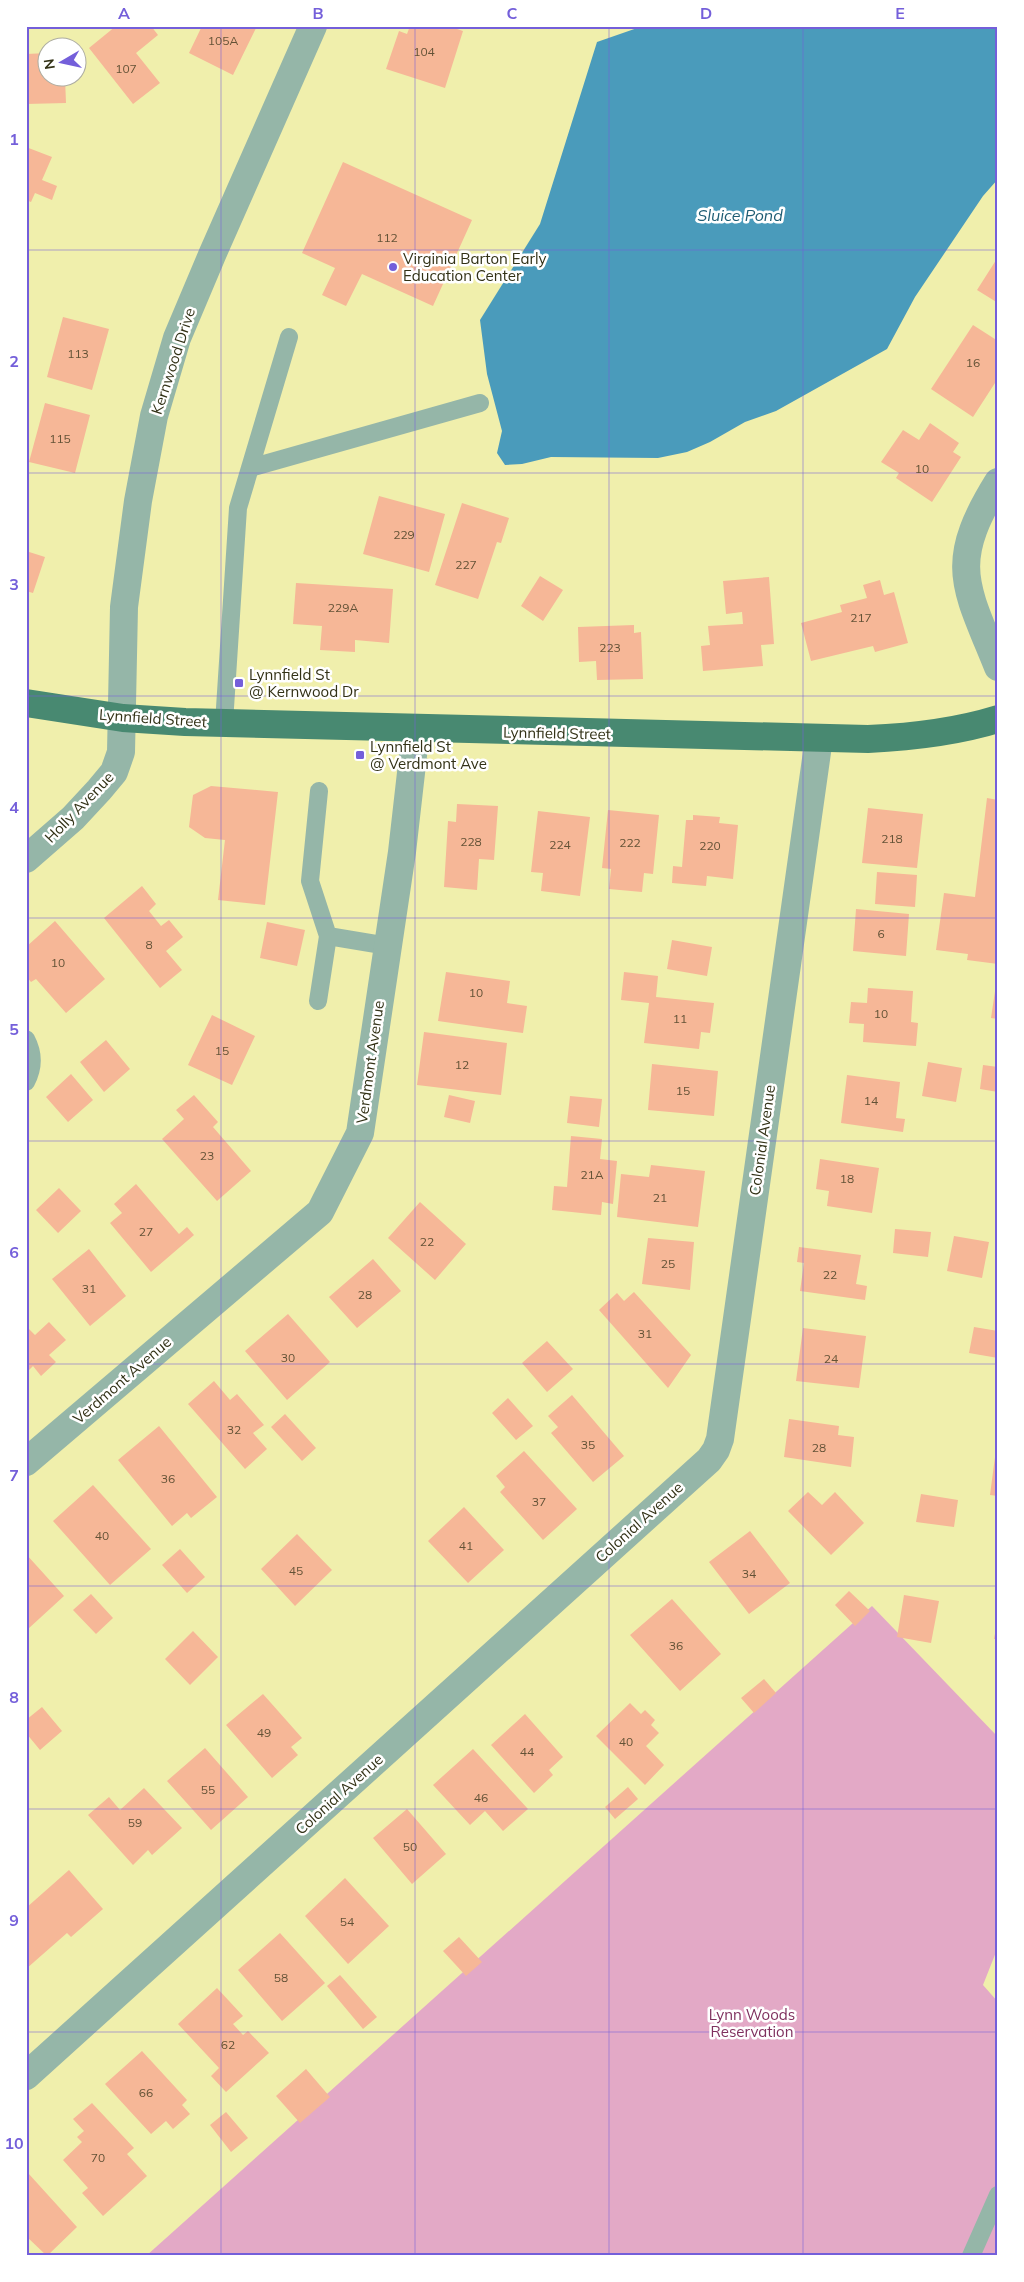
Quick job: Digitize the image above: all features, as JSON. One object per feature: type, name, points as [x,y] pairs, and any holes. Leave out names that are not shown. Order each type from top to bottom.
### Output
[{"type":"main road","name":"Lynnfield Street","points":[[26,704],[122,718],[224,723],[819,738],[906,737],[944,732],[998,720]]},
{"type":"street","name":"Kernwood Drive","points":[[122,718],[125,598],[138,501],[154,416],[181,329],[313,26]]},
{"type":"street","points":[[998,482],[983,506],[974,526],[967,552],[965,573],[970,599],[998,667]]},
{"type":"street","name":"Holly Avenue","points":[[26,859],[73,818],[114,772],[122,752],[122,718]]},
{"type":"street","name":"Verdmont Avenue","points":[[26,1462],[320,1212],[360,1133],[402,852],[416,729]]},
{"type":"street","name":"Colonial Avenue","points":[[26,2076],[701,1466],[716,1450],[720,1439],[819,738]]},
{"type":"lane","points":[[224,723],[238,508],[289,337]]},
{"type":"lane","points":[[250,468],[480,402]]},
{"type":"lane","points":[[318,1001],[328,936],[310,881],[319,791]]},
{"type":"lane","points":[[328,936],[388,946]]},
{"type":"lane","points":[[26,1039],[33,1059],[32,1072],[26,1082]]},
{"type":"lane","points":[[971,2256],[998,2195]]},
{"type":"green space","name":"Lynn Woods Reservation","points":[[872,1606],[998,1737],[998,1947],[983,1985],[998,2002],[998,2256],[146,2256]]},
{"type":"water","name":"Sluice Pond","points":[[643,26],[998,26],[998,179],[983,196],[915,297],[887,349],[776,411],[745,422],[710,442],[687,452],[658,458],[551,457],[522,464],[505,465],[497,453],[502,431],[487,374],[480,320],[540,224],[597,42]]},
{"type":"building","points":[[116,26],[151,26],[158,35],[136,53],[160,83],[133,104],[89,48]]},
{"type":"building","points":[[202,26],[257,26],[233,75],[189,53]]},
{"type":"building","points":[[410,26],[448,26],[463,31],[445,88],[386,69],[399,31],[407,34]]},
{"type":"building","points":[[38,53],[38,88],[65,88],[66,103],[26,104],[26,54]]},
{"type":"building","points":[[26,147],[52,157],[42,180],[57,186],[52,200],[35,193],[31,202],[26,200]]},
{"type":"building","points":[[343,162],[472,220],[433,306],[362,274],[346,306],[322,295],[335,268],[302,253]]},
{"type":"building","points":[[998,257],[998,303],[977,290]]},
{"type":"building","points":[[63,317],[109,329],[92,390],[47,377]]},
{"type":"building","points":[[973,325],[998,341],[998,385],[995,383],[973,417],[931,389]]},
{"type":"building","points":[[45,403],[90,415],[75,473],[29,462]]},
{"type":"building","points":[[930,423],[959,443],[953,452],[961,457],[932,502],[896,478],[899,473],[881,462],[903,430],[919,440]]},
{"type":"building","points":[[379,496],[445,514],[429,572],[363,554]]},
{"type":"building","points":[[462,503],[509,518],[501,543],[497,542],[478,599],[435,585]]},
{"type":"building","points":[[26,551],[45,557],[33,593],[26,591]]},
{"type":"building","points":[[540,576],[563,590],[543,621],[521,606]]},
{"type":"building","points":[[769,577],[774,644],[761,645],[763,666],[703,671],[701,646],[710,645],[708,626],[743,624],[742,612],[726,614],[723,581]]},
{"type":"building","points":[[880,580],[884,595],[894,592],[908,643],[875,652],[873,646],[811,661],[801,623],[842,612],[840,605],[867,598],[863,585]]},
{"type":"building","points":[[296,583],[393,589],[389,643],[355,640],[355,652],[320,650],[322,626],[293,624]]},
{"type":"building","points":[[634,625],[634,633],[641,632],[643,679],[597,680],[596,661],[579,662],[578,627]]},
{"type":"building","points":[[211,786],[278,792],[265,905],[218,900],[225,840],[205,838],[189,827],[193,795]]},
{"type":"building","points":[[987,798],[998,800],[998,964],[967,960],[968,954],[936,950],[944,893],[975,897]]},
{"type":"building","points":[[457,804],[498,806],[494,860],[479,859],[477,890],[444,887],[448,821],[456,822]]},
{"type":"building","points":[[868,808],[923,814],[917,868],[862,863]]},
{"type":"building","points":[[608,810],[659,815],[653,874],[644,873],[642,892],[609,889],[611,869],[602,868]]},
{"type":"building","points":[[538,811],[590,817],[580,896],[541,891],[543,873],[531,872]]},
{"type":"building","points":[[693,815],[720,817],[719,823],[738,825],[733,879],[707,876],[706,886],[672,883],[673,866],[682,867],[686,820],[693,820]]},
{"type":"building","points":[[877,872],[917,875],[915,907],[875,904]]},
{"type":"building","points":[[142,886],[156,904],[149,911],[161,926],[169,920],[183,937],[166,951],[182,970],[160,988],[104,918]]},
{"type":"building","points":[[856,909],[909,914],[906,956],[853,951]]},
{"type":"building","points":[[55,921],[105,979],[66,1013],[36,979],[31,982],[26,976],[26,947]]},
{"type":"building","points":[[267,922],[305,930],[297,966],[260,958]]},
{"type":"building","points":[[672,940],[712,947],[707,976],[667,969]]},
{"type":"building","points":[[446,972],[510,981],[507,1003],[527,1006],[523,1033],[438,1021]]},
{"type":"building","points":[[624,972],[658,976],[656,997],[714,1003],[710,1033],[701,1032],[699,1049],[644,1043],[649,1003],[621,1000]]},
{"type":"building","points":[[998,978],[998,1019],[991,1018]]},
{"type":"building","points":[[868,988],[913,991],[911,1022],[918,1023],[916,1046],[863,1042],[864,1024],[849,1023],[851,1002],[867,1003]]},
{"type":"building","points":[[212,1015],[255,1036],[232,1085],[188,1065]]},
{"type":"building","points":[[424,1032],[507,1043],[501,1095],[417,1085]]},
{"type":"building","points":[[106,1040],[130,1069],[104,1092],[80,1062]]},
{"type":"building","points":[[928,1062],[962,1068],[956,1102],[922,1096]]},
{"type":"building","points":[[652,1064],[718,1071],[714,1116],[648,1110]]},
{"type":"building","points":[[983,1065],[998,1067],[998,1092],[980,1089]]},
{"type":"building","points":[[71,1074],[93,1100],[68,1122],[46,1097]]},
{"type":"building","points":[[847,1075],[900,1082],[896,1118],[905,1119],[903,1132],[841,1123]]},
{"type":"building","points":[[194,1095],[218,1122],[213,1127],[251,1171],[217,1201],[162,1139],[184,1119],[176,1110]]},
{"type":"building","points":[[449,1095],[475,1101],[470,1123],[444,1117]]},
{"type":"building","points":[[570,1096],[602,1099],[599,1127],[567,1123]]},
{"type":"building","points":[[571,1136],[602,1139],[600,1159],[617,1161],[613,1204],[602,1202],[601,1215],[552,1210],[554,1186],[567,1187]]},
{"type":"building","points":[[820,1159],[879,1168],[872,1213],[827,1206],[829,1191],[816,1189]]},
{"type":"building","points":[[651,1165],[705,1171],[698,1227],[617,1217],[621,1174],[649,1177]]},
{"type":"building","points":[[136,1184],[179,1234],[187,1227],[194,1235],[151,1272],[110,1223],[122,1213],[114,1204]]},
{"type":"building","points":[[59,1188],[81,1211],[58,1233],[36,1210]]},
{"type":"building","points":[[420,1202],[466,1244],[435,1280],[388,1238]]},
{"type":"building","points":[[895,1229],[931,1232],[928,1257],[893,1253]]},
{"type":"building","points":[[954,1236],[989,1242],[982,1278],[947,1271]]},
{"type":"building","points":[[648,1238],[694,1242],[690,1290],[642,1284]]},
{"type":"building","points":[[799,1247],[861,1255],[856,1284],[867,1286],[865,1300],[800,1291],[804,1263],[797,1262]]},
{"type":"building","points":[[89,1249],[126,1296],[90,1326],[52,1279]]},
{"type":"building","points":[[373,1259],[401,1291],[357,1328],[329,1297]]},
{"type":"building","points":[[634,1292],[691,1355],[668,1388],[599,1310],[617,1293],[624,1301]]},
{"type":"building","points":[[288,1314],[330,1362],[287,1400],[245,1351]]},
{"type":"building","points":[[49,1322],[66,1340],[49,1355],[56,1362],[41,1376],[33,1366],[26,1373],[26,1326],[35,1335]]},
{"type":"building","points":[[974,1327],[998,1331],[998,1358],[969,1353]]},
{"type":"building","points":[[803,1328],[866,1336],[859,1388],[796,1381]]},
{"type":"building","points":[[547,1341],[573,1369],[547,1392],[522,1363]]},
{"type":"building","points":[[214,1381],[230,1400],[237,1394],[264,1425],[253,1433],[267,1449],[245,1469],[188,1404]]},
{"type":"building","points":[[572,1395],[624,1456],[593,1482],[551,1433],[558,1427],[548,1416]]},
{"type":"building","points":[[508,1398],[533,1426],[516,1440],[492,1413]]},
{"type":"building","points":[[285,1414],[316,1448],[302,1461],[271,1427]]},
{"type":"building","points":[[789,1419],[839,1426],[838,1435],[854,1437],[851,1467],[784,1457]]},
{"type":"building","points":[[159,1426],[217,1497],[191,1518],[187,1513],[172,1526],[118,1460]]},
{"type":"building","points":[[524,1451],[577,1509],[543,1540],[500,1492],[505,1487],[496,1476]]},
{"type":"building","points":[[995,1457],[998,1458],[998,1496],[990,1495]]},
{"type":"building","points":[[93,1485],[151,1549],[110,1585],[53,1521]]},
{"type":"building","points":[[808,1492],[822,1505],[835,1492],[864,1523],[831,1555],[788,1511]]},
{"type":"building","points":[[921,1494],[958,1500],[954,1527],[916,1522]]},
{"type":"building","points":[[464,1507],[504,1550],[468,1583],[428,1541]]},
{"type":"building","points":[[750,1531],[790,1583],[749,1614],[709,1562]]},
{"type":"building","points":[[297,1534],[332,1570],[295,1606],[261,1569]]},
{"type":"building","points":[[180,1549],[205,1577],[187,1593],[162,1565]]},
{"type":"building","points":[[26,1554],[64,1596],[28,1629],[26,1627]]},
{"type":"building","points":[[849,1591],[870,1611],[855,1626],[835,1605]]},
{"type":"building","points":[[91,1594],[113,1618],[96,1634],[73,1610]]},
{"type":"building","points":[[904,1595],[939,1601],[931,1643],[897,1637]]},
{"type":"building","points":[[672,1599],[721,1654],[680,1691],[630,1635]]},
{"type":"building","points":[[997,1623],[998,1639],[994,1639]]},
{"type":"building","points":[[193,1631],[218,1657],[190,1685],[165,1659]]},
{"type":"building","points":[[764,1679],[776,1693],[754,1713],[741,1698]]},
{"type":"building","points":[[263,1694],[302,1738],[291,1747],[298,1755],[272,1778],[226,1725]]},
{"type":"building","points":[[630,1703],[641,1714],[645,1710],[655,1720],[651,1725],[659,1733],[646,1746],[664,1765],[645,1785],[596,1736]]},
{"type":"building","points":[[42,1707],[62,1731],[40,1750],[26,1733],[26,1720]]},
{"type":"building","points":[[525,1714],[563,1757],[549,1770],[553,1775],[534,1793],[491,1745]]},
{"type":"building","points":[[205,1748],[248,1797],[211,1830],[167,1781]]},
{"type":"building","points":[[473,1749],[528,1809],[503,1831],[485,1811],[470,1825],[433,1785]]},
{"type":"building","points":[[628,1787],[638,1799],[615,1819],[605,1807]]},
{"type":"building","points":[[144,1788],[182,1828],[152,1855],[148,1850],[133,1865],[88,1815],[109,1797],[120,1810]]},
{"type":"building","points":[[407,1809],[446,1854],[412,1884],[373,1838]]},
{"type":"building","points":[[69,1870],[103,1909],[71,1937],[67,1933],[26,1969],[26,1908]]},
{"type":"building","points":[[345,1878],[389,1926],[348,1964],[305,1916]]},
{"type":"building","points":[[280,1933],[325,1983],[282,2021],[238,1970]]},
{"type":"building","points":[[459,1937],[482,1962],[466,1976],[443,1951]]},
{"type":"building","points":[[340,1975],[377,2017],[363,2029],[327,1986]]},
{"type":"building","points":[[217,1988],[243,2016],[233,2024],[243,2035],[248,2031],[269,2053],[226,2092],[211,2076],[219,2068],[178,2024]]},
{"type":"building","points":[[142,2051],[187,2100],[182,2105],[190,2114],[173,2129],[166,2121],[151,2134],[105,2084]]},
{"type":"building","points":[[306,2069],[330,2097],[300,2123],[276,2096]]},
{"type":"building","points":[[92,2103],[134,2148],[127,2154],[147,2176],[103,2216],[82,2193],[88,2188],[63,2160],[82,2142],[77,2137],[84,2131],[73,2119]]},
{"type":"building","points":[[226,2112],[248,2138],[231,2152],[210,2125]]},
{"type":"building","points":[[28,2173],[77,2227],[47,2256],[26,2236],[26,2175]]},
{"type":"place","name":"Virginia Barton Early Education Center","points":[[393,267]]},
{"type":"place","name":"Lynnfield St @ Kernwood Dr","points":[[239,683]]},
{"type":"place","name":"Lynnfield St @ Verdmont Ave","points":[[360,755]]}]
